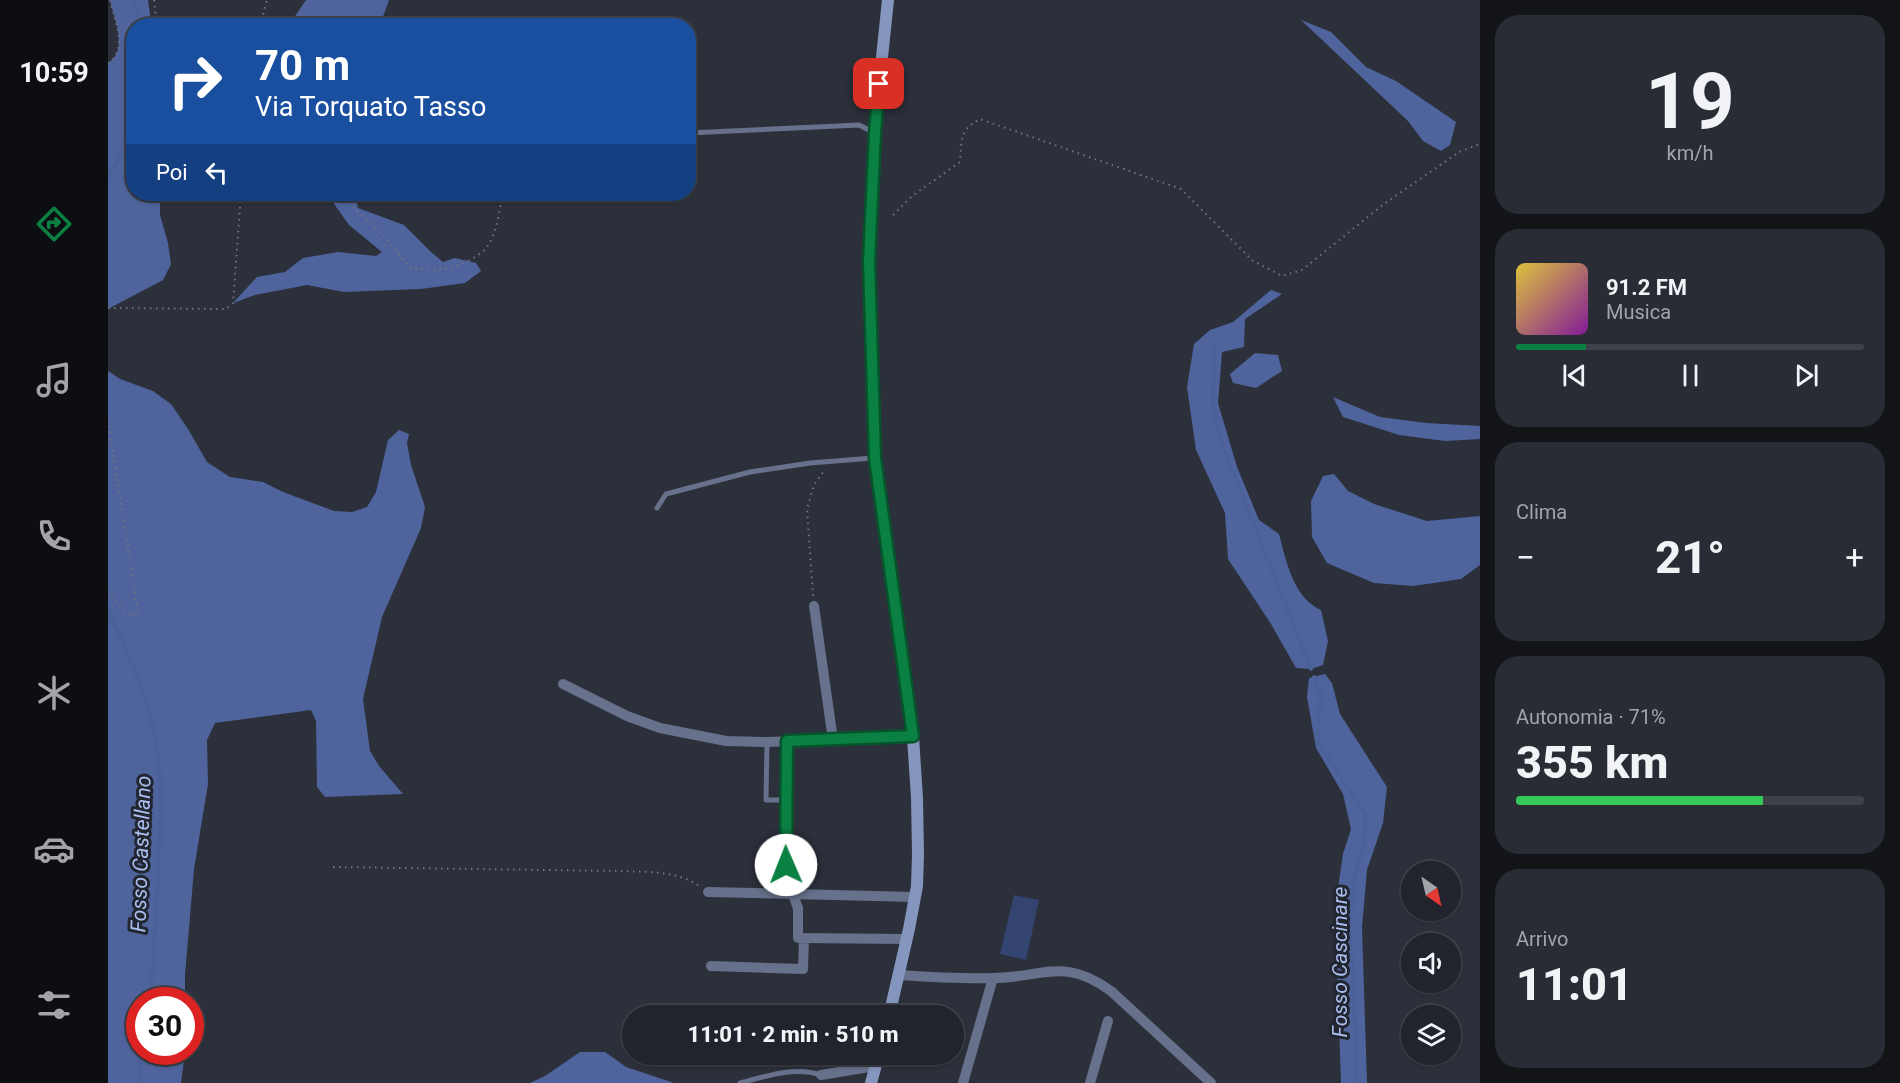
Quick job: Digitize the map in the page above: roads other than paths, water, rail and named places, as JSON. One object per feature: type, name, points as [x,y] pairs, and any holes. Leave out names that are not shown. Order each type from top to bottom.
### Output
[{"type":"street","points":[[888,0],[875,133],[869,261],[875,458],[913,736],[918,854],[915,897],[892,1005]]},
{"type":"street","points":[[813,606],[833,740]]},
{"type":"street","points":[[563,684],[627,716],[660,728],[726,741],[767,742],[913,736]]},
{"type":"street","points":[[787,741],[787,879],[798,908],[798,938],[907,939]]},
{"type":"street","points":[[708,892],[915,897]]},
{"type":"street","points":[[711,966],[803,969],[804,938]]},
{"type":"street","points":[[899,975],[993,978],[1052,970],[1075,973],[1095,980],[1111,992],[1211,1083]]},
{"type":"street","points":[[963,1083],[993,978]]},
{"type":"street","points":[[1090,1083],[1108,1021]]},
{"type":"street","points":[[821,1075],[858,1065]]},
{"type":"street","points":[[870,1083],[875,1065]]},
{"type":"lane","points":[[696,133],[859,125],[875,133]]},
{"type":"lane","points":[[657,508],[666,494],[750,472],[810,463],[875,458]]},
{"type":"lane","points":[[767,742],[766,800],[786,800]]},
{"type":"lane","points":[[740,1083],[777,1073],[809,1071],[821,1075]]},
{"type":"waterway","name":"Fosso Castellano","points":[[134,0],[138,18]]},
{"type":"waterway","name":"Fosso Castellano","points":[[108,176],[116,164],[126,137]]},
{"type":"waterway","name":"Fosso Cascinare","points":[[1214,347],[1213,407],[1224,449],[1311,669]]},
{"type":"waterway","name":"Fosso Castellano","points":[[108,611],[141,687],[155,735],[158,757],[161,826],[150,987]]},
{"type":"waterway","name":"Fosso Cascinare","points":[[1314,677],[1321,694],[1317,740],[1365,814],[1365,839],[1353,883],[1350,930],[1356,1083]]},
{"type":"waterway","name":"Fosso Castellano","points":[[139,1083],[140,1065]]}]
